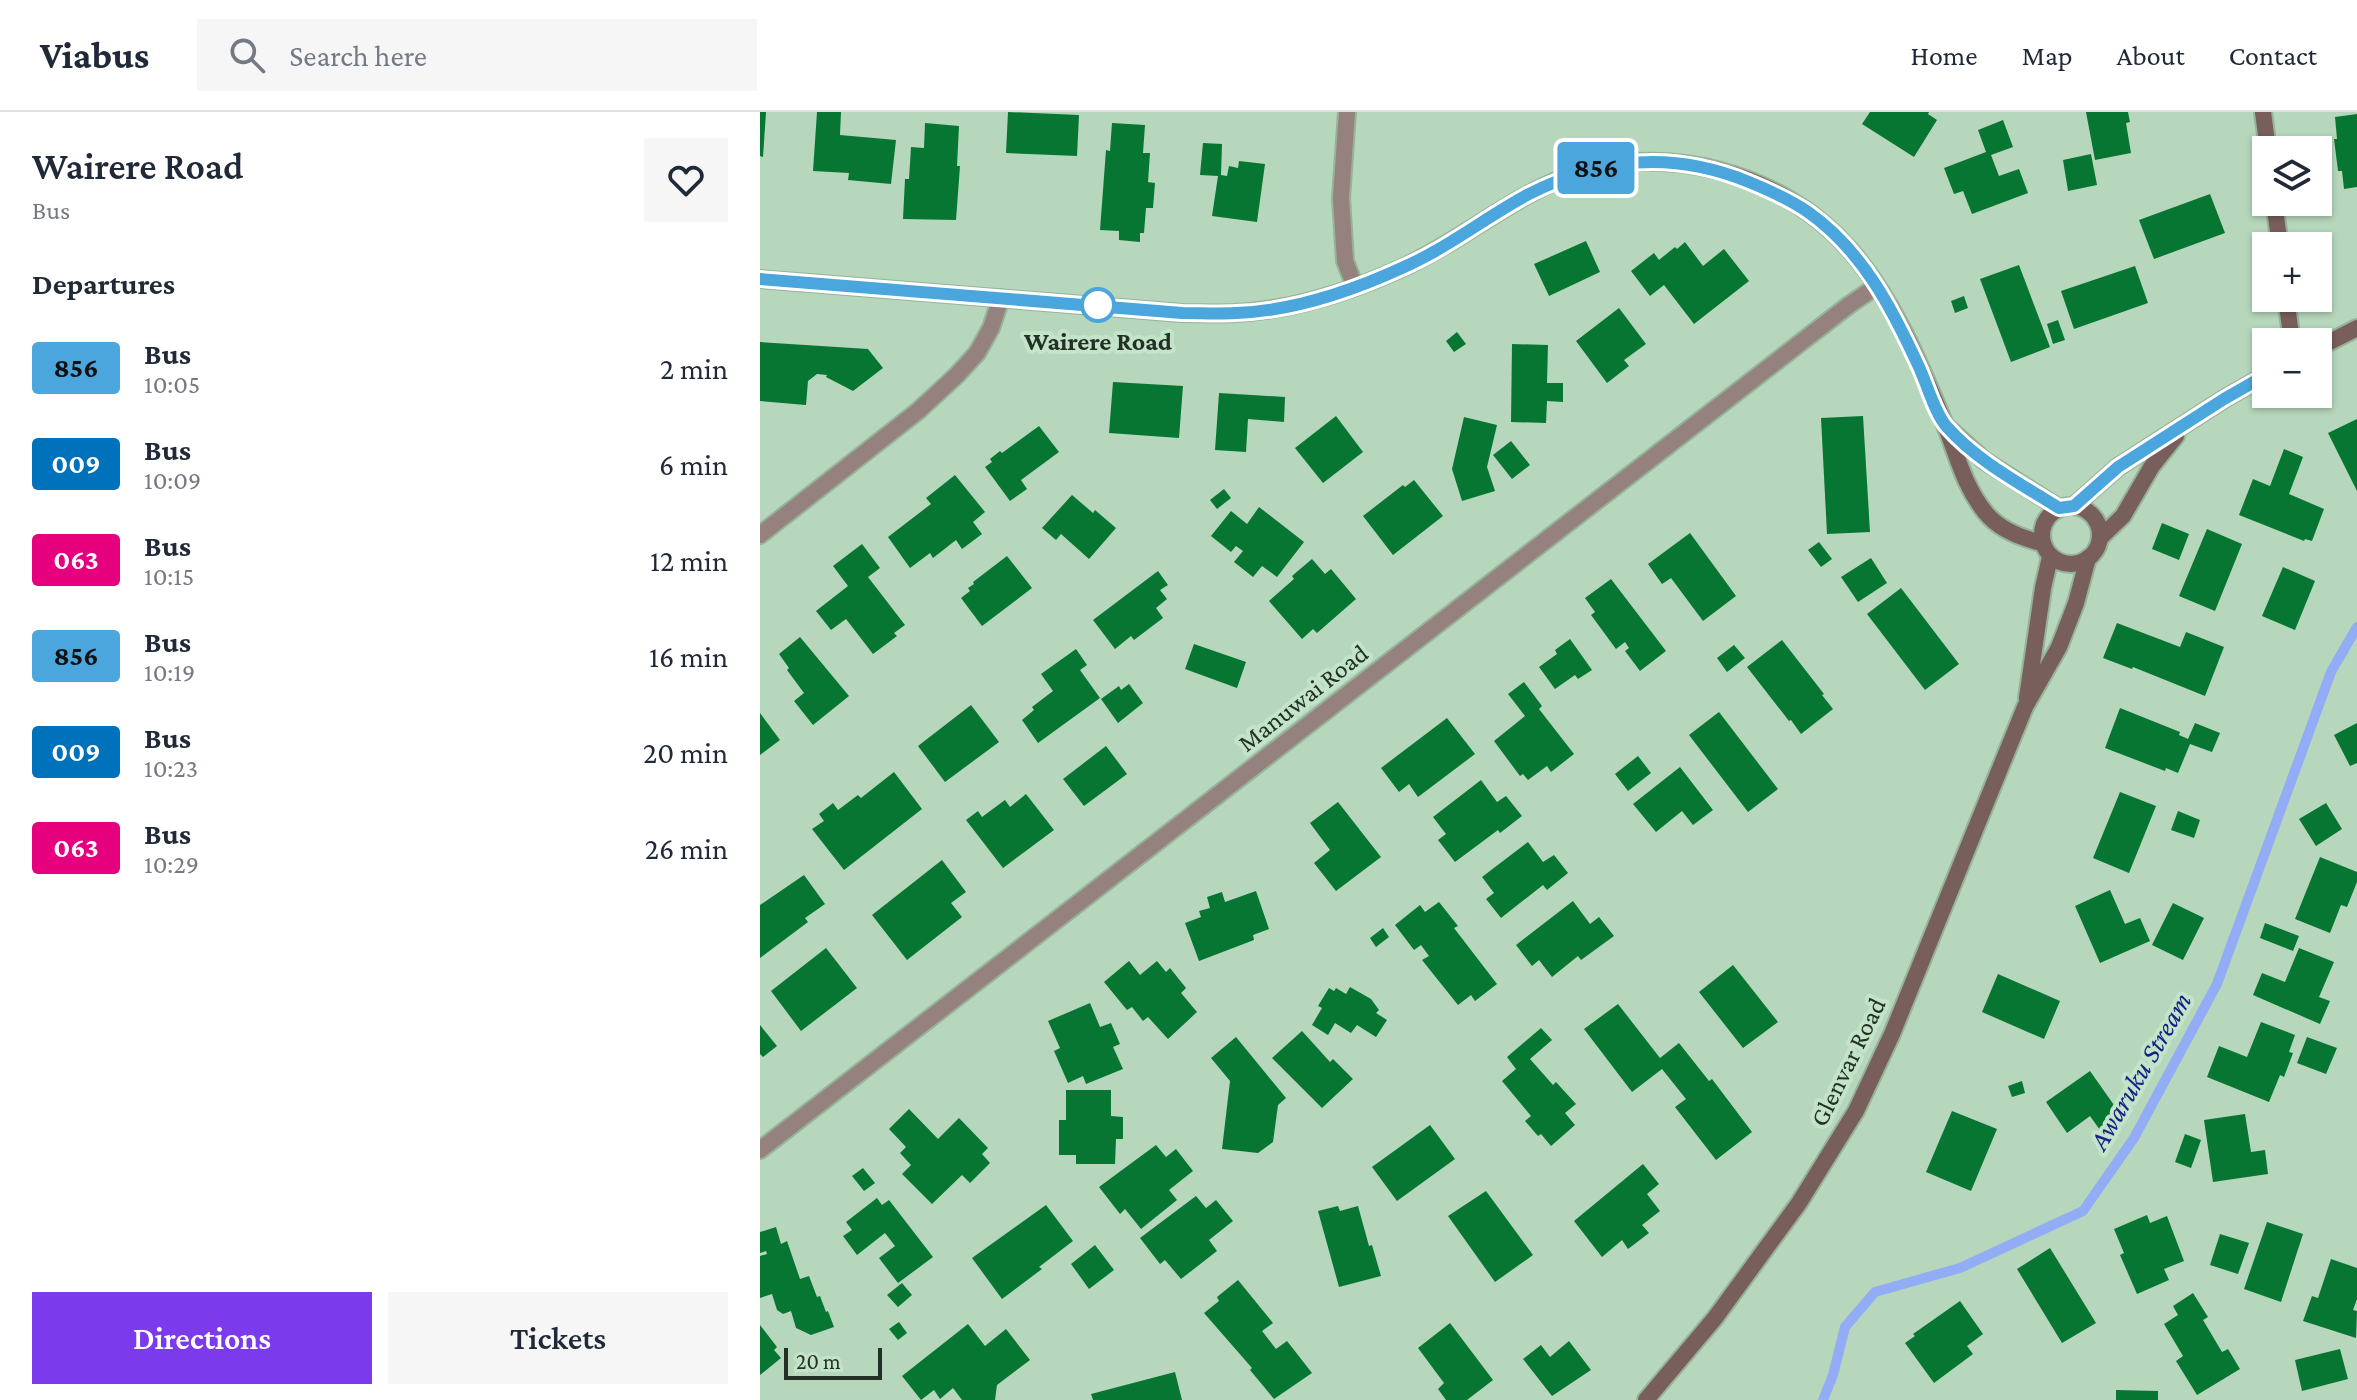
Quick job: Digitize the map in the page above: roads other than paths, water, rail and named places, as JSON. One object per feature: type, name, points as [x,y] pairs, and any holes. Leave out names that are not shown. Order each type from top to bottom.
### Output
[{"type":"street","points":[[1347,112],[1341,198],[1345,261],[1355,287]]},
{"type":"street","points":[[2263,112],[2266,136]]},
{"type":"street","points":[[760,279],[1182,313],[1238,313],[1301,304],[1404,267],[1450,244],[1527,195],[1563,178],[1603,166],[1647,161],[1686,163],[1725,172],[1787,198],[1823,223],[1849,249],[1877,286],[1901,329],[1945,425],[1973,496],[1987,515],[2006,530],[2046,550],[2065,564],[2088,558]]},
{"type":"street","name":"Manuwai Road","points":[[760,1150],[1877,286]]},
{"type":"street","points":[[760,535],[918,411],[957,375],[977,353],[991,328],[1001,298]]},
{"type":"street","points":[[2332,341],[2357,328]]},
{"type":"street","name":"Glenvar Road","points":[[2025,707],[2043,588],[2046,550],[2041,529],[2044,522],[2118,467],[2252,383]]},
{"type":"street","points":[[1945,425],[1985,461],[2066,507],[2087,510],[2096,519],[2100,538]]},
{"type":"street","name":"Glenvar Road","points":[[1646,1400],[1715,1318],[1799,1203],[1856,1111],[1892,1034],[2025,707],[2059,647],[2076,603],[2088,558],[2096,550],[2100,538],[2123,516],[2152,466],[2184,425]]},
{"type":"waterway","name":"Awaruku Stream","points":[[1823,1400],[1845,1327],[1875,1292],[1960,1268],[2083,1211],[2134,1138],[2217,984],[2331,672],[2357,627]]},
{"type":"place","name":"Wairere Road","points":[[1098,305]]}]
